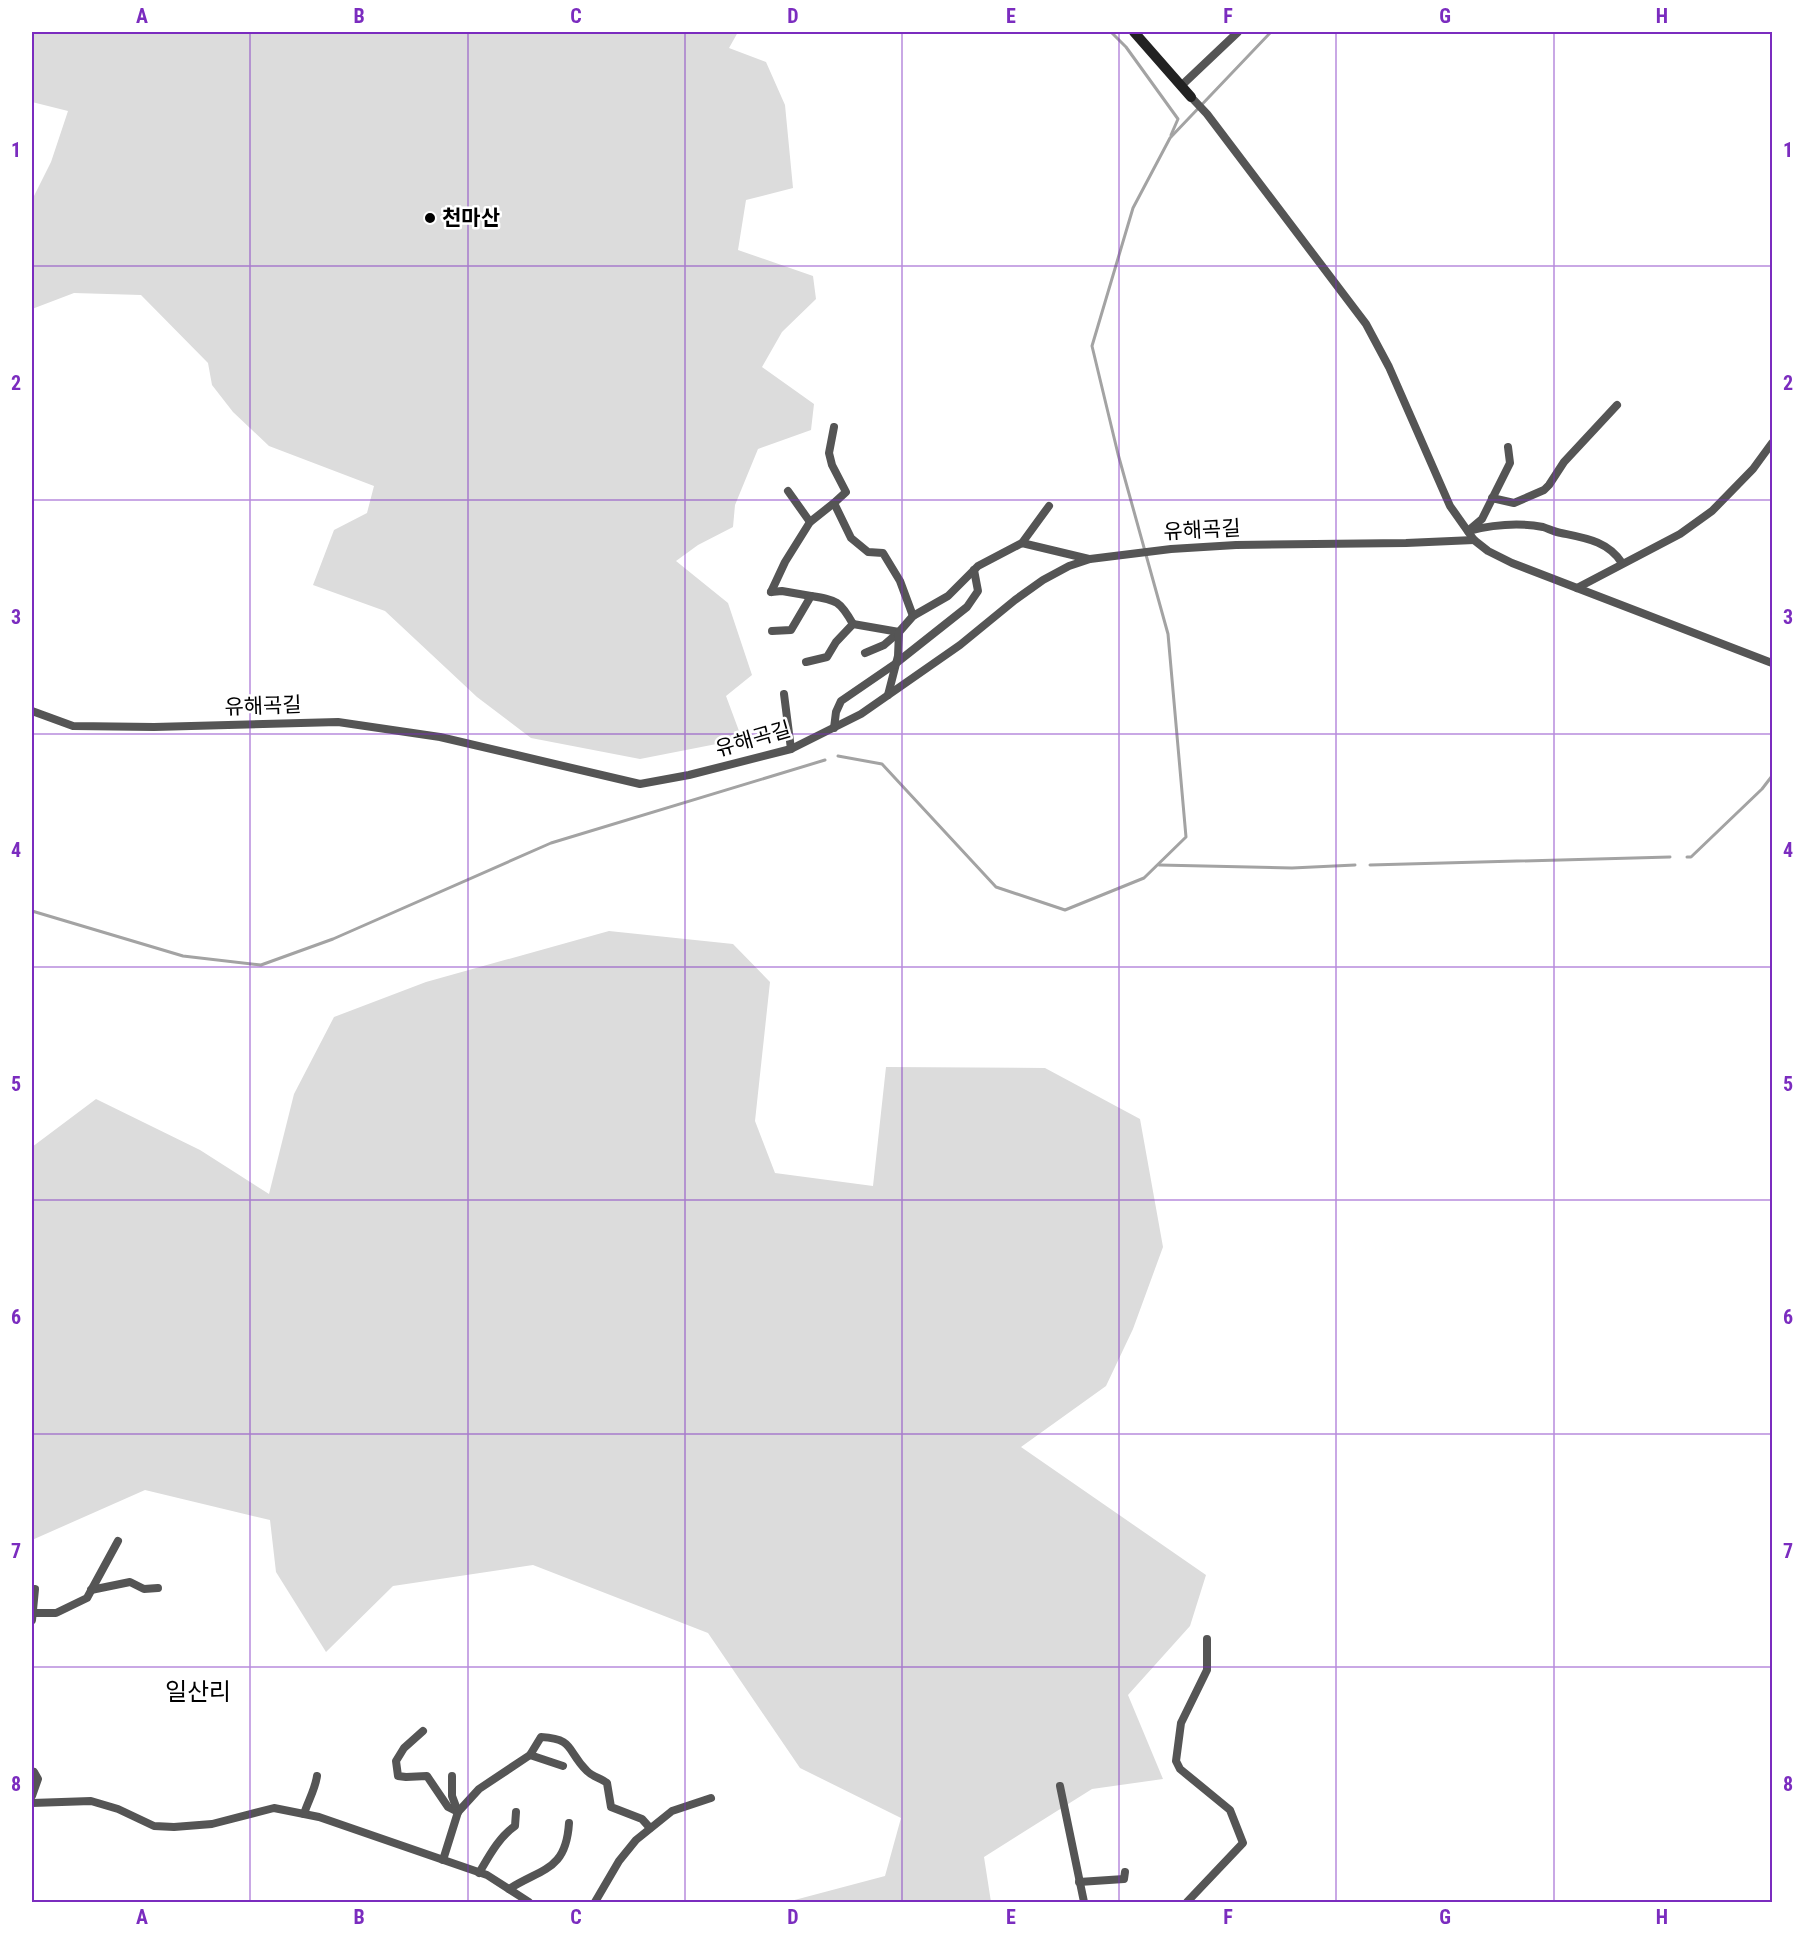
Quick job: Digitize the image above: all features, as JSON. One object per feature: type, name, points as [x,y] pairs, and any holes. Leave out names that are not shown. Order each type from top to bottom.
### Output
[{"type":"street","points":[[1134,32],[1207,114],[1366,324],[1389,367],[1450,506],[1474,540],[1488,551],[1512,563],[1773,663]]},
{"type":"street","points":[[1181,86],[1238,32]]},
{"type":"street","points":[[1492,498],[1514,503],[1544,490],[1564,462],[1617,405]]},
{"type":"street","points":[[834,427],[829,453],[832,465],[846,492],[810,522],[785,562],[771,592],[782,591],[834,599],[844,607],[853,624]]},
{"type":"street","points":[[1577,588],[1680,534],[1712,511],[1753,469],[1773,443]]},
{"type":"street","points":[[1468,531],[1482,519],[1509,462],[1508,447]]},
{"type":"street","points":[[788,491],[810,522]]},
{"type":"street","points":[[834,503],[851,538],[868,552],[883,553],[900,581],[913,616]]},
{"type":"street","points":[[866,653],[884,645],[913,616],[948,596],[978,566],[1022,543],[1049,506]]},
{"type":"street","points":[[1468,531],[1487,526],[1514,524],[1544,528],[1594,540],[1606,547],[1622,563]]},
{"type":"street","name":"유해곡길","points":[[32,711],[73,726],[154,727],[338,722],[440,737],[640,784],[689,775],[791,749],[834,728],[861,714],[960,645],[1043,580],[1069,566],[1090,559],[1171,549],[1236,545],[1474,540]]},
{"type":"street","points":[[1022,543],[1090,559]]},
{"type":"street","points":[[834,728],[836,712],[841,701],[896,664],[967,607],[978,591],[974,570]]},
{"type":"street","points":[[772,631],[791,630],[811,596]]},
{"type":"street","points":[[853,624],[899,632]]},
{"type":"street","points":[[806,662],[827,657],[836,642],[853,624]]},
{"type":"street","points":[[888,695],[898,656],[899,632]]},
{"type":"street","points":[[784,694],[791,749]]},
{"type":"street","points":[[36,1589],[32,1617],[56,1614],[87,1598],[118,1541]]},
{"type":"street","points":[[91,1590],[130,1582],[144,1588],[158,1588]]},
{"type":"street","points":[[1187,1902],[1243,1843],[1230,1810],[1180,1769],[1176,1761],[1183,1715],[1207,1670],[1208,1639]]},
{"type":"street","points":[[423,1731],[404,1748],[396,1761],[398,1776],[427,1776],[448,1807],[458,1812]]},
{"type":"street","points":[[443,1860],[458,1812],[479,1789],[530,1755],[541,1737],[558,1738],[566,1742],[575,1758],[590,1774],[607,1783],[611,1807],[642,1819],[650,1828]]},
{"type":"street","points":[[530,1755],[563,1766]]},
{"type":"street","points":[[32,1796],[38,1779],[34,1772]]},
{"type":"street","points":[[304,1814],[315,1790],[317,1776]]},
{"type":"street","points":[[452,1776],[452,1796],[458,1812]]},
{"type":"street","points":[[1060,1785],[1084,1902]]},
{"type":"street","points":[[596,1902],[619,1862],[636,1840],[672,1811],[711,1798]]},
{"type":"street","points":[[32,1803],[91,1801],[118,1809],[154,1826],[174,1827],[212,1824],[274,1808],[319,1817],[479,1873],[528,1902]]},
{"type":"street","points":[[479,1873],[507,1831],[515,1826],[516,1812]]},
{"type":"street","points":[[509,1889],[554,1865],[568,1837],[569,1823]]},
{"type":"street","points":[[1079,1882],[1124,1879],[1125,1872]]},
{"type":"shaded area","points":[[32,32],[738,32],[729,48],[766,62],[785,105],[793,188],[746,200],[738,250],[813,276],[816,299],[782,332],[762,367],[814,404],[811,430],[758,449],[735,505],[733,527],[698,545],[676,561],[728,603],[752,675],[726,696],[742,739],[640,759],[531,738],[477,697],[385,611],[313,585],[334,530],[367,513],[374,486],[269,446],[233,412],[212,385],[208,363],[141,295],[74,293],[32,309],[32,200],[51,162],[68,111],[32,102]]},
{"type":"shaded area","points":[[609,931],[733,944],[770,982],[755,1121],[775,1173],[873,1186],[886,1067],[1045,1068],[1140,1119],[1163,1247],[1133,1329],[1106,1386],[1021,1447],[1206,1575],[1190,1626],[1128,1695],[1163,1779],[1092,1789],[984,1857],[991,1902],[787,1902],[885,1876],[901,1818],[800,1768],[708,1633],[533,1565],[393,1586],[326,1652],[276,1572],[270,1520],[145,1490],[32,1540],[32,1147],[96,1099],[200,1150],[269,1194],[294,1094],[334,1017],[426,982]]},
{"type":"waterway","points":[[1111,32],[1126,47],[1178,119],[1171,135]]},
{"type":"waterway","points":[[838,756],[882,764],[996,887],[1065,910],[1144,878],[1186,837],[1168,634],[1118,454],[1092,346],[1133,208],[1170,138],[1271,32]]},
{"type":"waterway","points":[[32,911],[183,956],[261,965],[333,939],[551,843],[825,760]]},
{"type":"waterway","points":[[1687,857],[1691,857],[1762,789],[1772,776]]},
{"type":"waterway","points":[[1370,865],[1670,857]]},
{"type":"waterway","points":[[1159,865],[1292,868],[1355,865]]},
{"type":"place","name":"천마산","points":[[430,218]]},
{"type":"district","name":"일산리","points":[[198,1692]]}]
